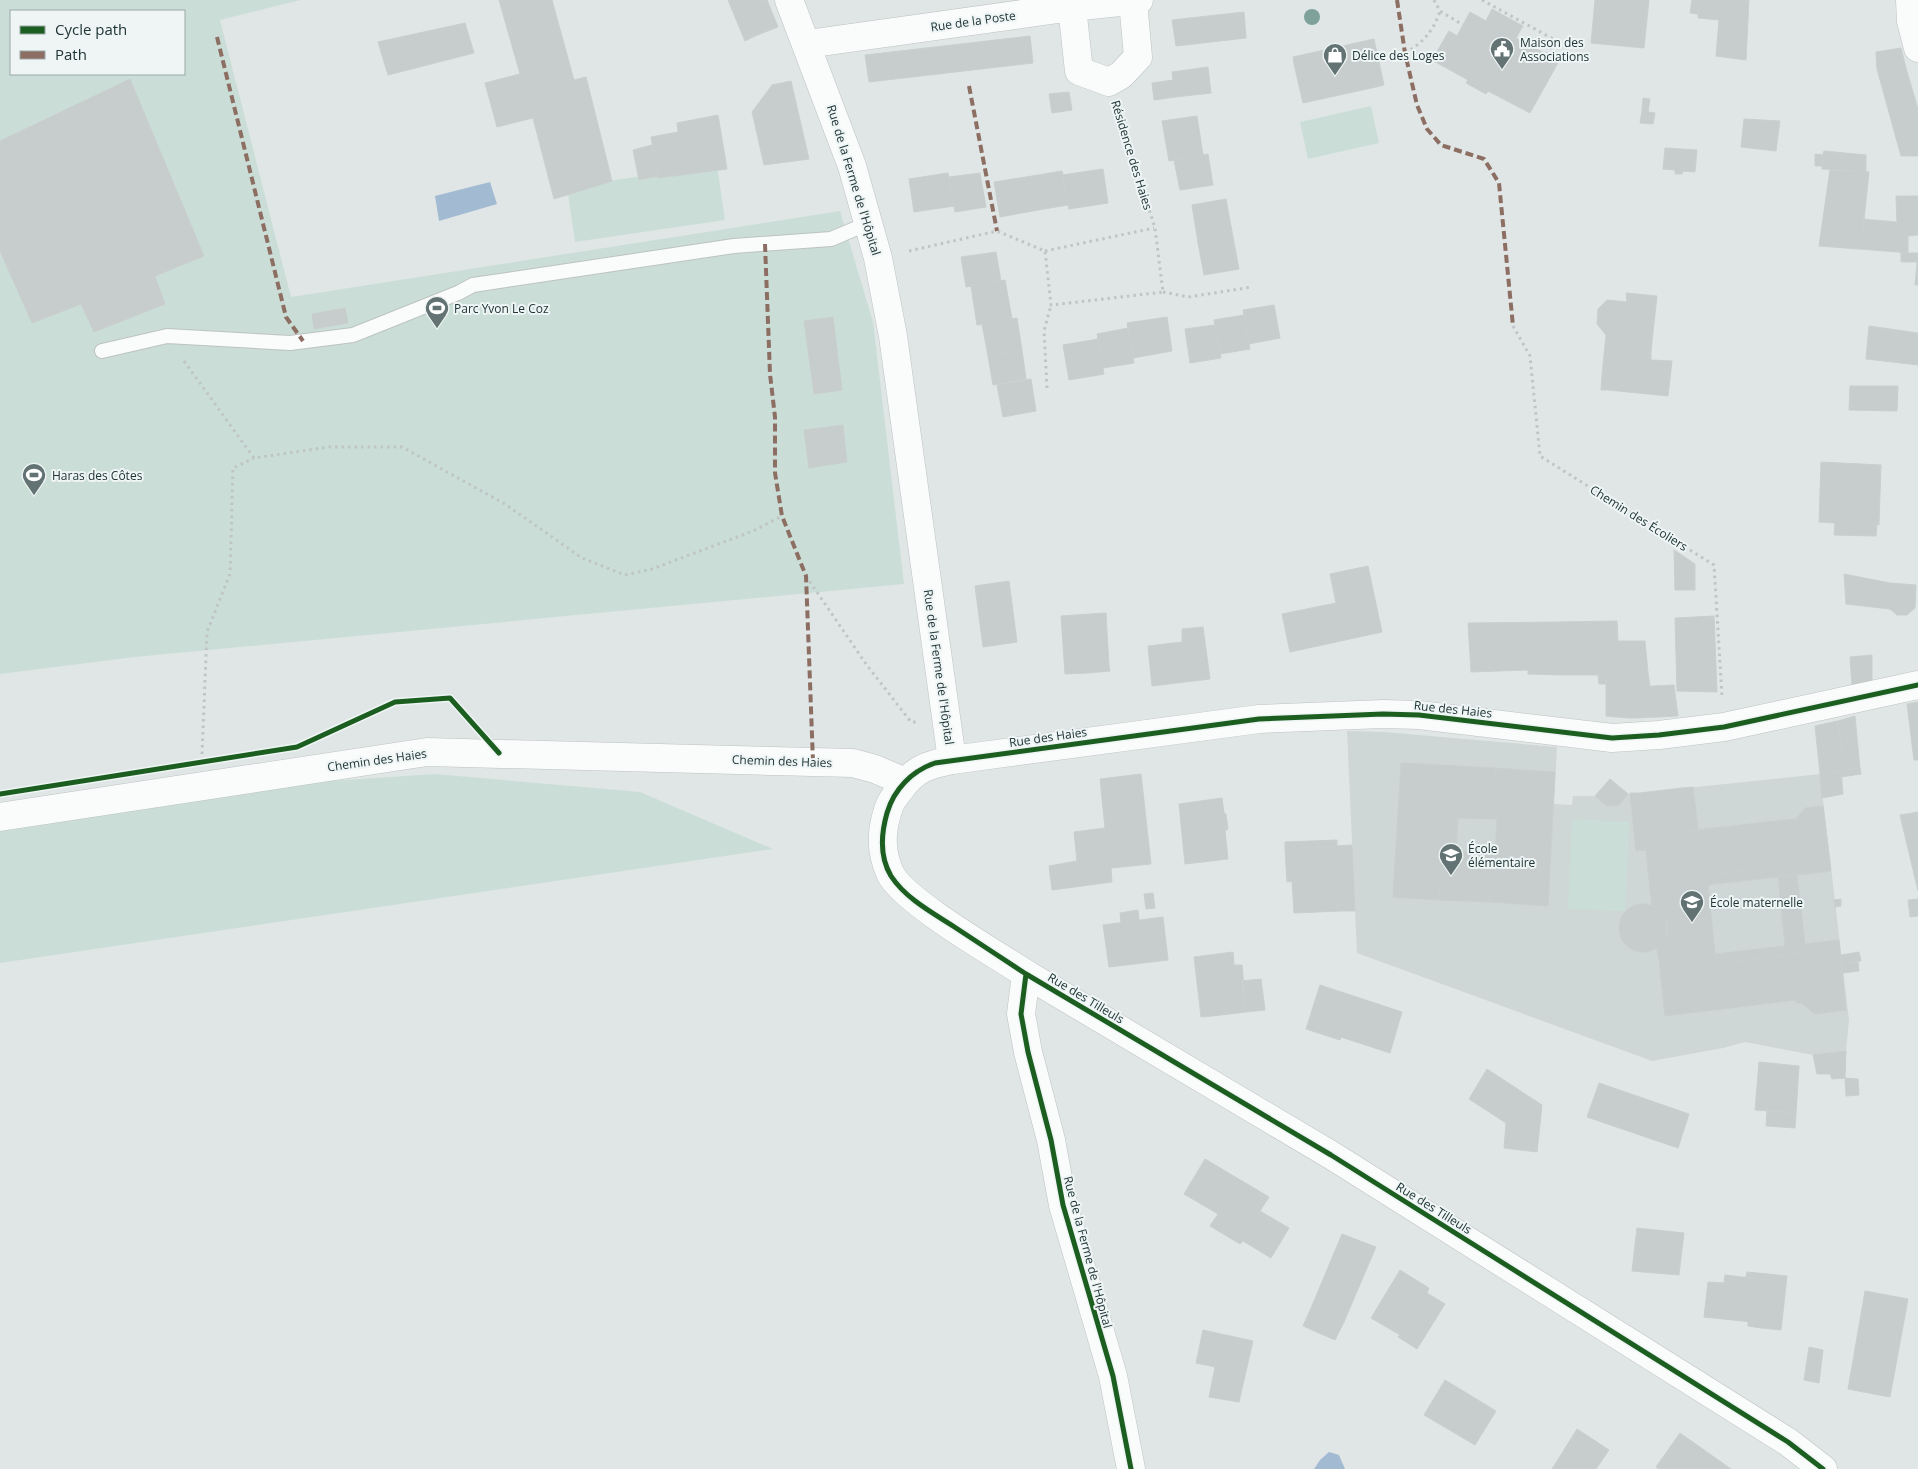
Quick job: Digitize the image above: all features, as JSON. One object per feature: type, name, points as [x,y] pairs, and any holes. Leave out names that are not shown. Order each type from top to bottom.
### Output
[{"type":"street","name":"Rue de la Ferme de l'Hôpital","points":[[789,0],[849,158],[878,258],[893,336],[952,760],[918,769],[905,782],[889,804],[882,830],[882,851],[890,875],[906,894],[1026,974],[1021,1014],[1028,1052],[1051,1140],[1062,1205],[1113,1376],[1131,1469]]},
{"type":"street","name":"Rue de la Poste","points":[[807,44],[1072,7],[1139,0]]},
{"type":"street","points":[[1910,0],[1911,21],[1918,48]]},
{"type":"street","points":[[1072,7],[1079,71],[1109,82],[1121,75],[1138,57],[1133,1]]},
{"type":"street","name":"Rue des Haies","points":[[952,760],[1278,718],[1383,714],[1419,714],[1612,738],[1659,735],[1724,727],[1918,685]]},
{"type":"street","name":"Chemin des Haies","points":[[0,816],[427,752],[853,763],[875,769],[905,782]]},
{"type":"street","name":"Rue des Tilleuls","points":[[1026,974],[1331,1155],[1788,1442],[1823,1469]]},
{"type":"lane","points":[[102,350],[166,336],[290,343],[353,335],[458,293],[473,285],[734,246],[831,239],[869,223]]},
{"type":"path","points":[[1434,0],[1440,11],[1463,25]]},
{"type":"path","points":[[1482,0],[1555,40],[1547,54]]},
{"type":"path","points":[[1405,53],[1417,46],[1431,32],[1440,11]]},
{"type":"path","points":[[878,258],[997,231],[1045,251],[1155,228]]},
{"type":"path","points":[[1045,251],[1051,305],[1044,331],[1047,388]]},
{"type":"path","points":[[1051,305],[1163,292],[1188,297],[1252,287]]},
{"type":"path","points":[[166,336],[254,458]]},
{"type":"path","points":[[202,762],[207,632],[230,574],[233,468],[254,458],[329,447],[402,447],[505,504],[582,558],[625,575],[652,569],[735,538],[782,516]]},
{"type":"path","points":[[806,576],[866,664],[911,722],[947,722]]},
{"type":"shaded area","name":"École maternelle","points":[[1347,731],[1384,732],[1557,747],[1554,804],[1572,805],[1573,796],[1595,796],[1610,779],[1629,794],[1820,774],[1849,1020],[1846,1051],[1813,1055],[1745,1042],[1652,1061],[1357,953]]},
{"type":"green space","name":"Parc Yvon Le Coz","points":[[0,0],[301,0],[220,20],[291,297],[840,211],[873,322],[904,584],[135,657],[0,674]]},
{"type":"green space","points":[[1371,106],[1379,143],[1308,159],[1300,122]]},
{"type":"green space","points":[[717,165],[725,220],[575,242],[567,187]]},
{"type":"green space","points":[[435,774],[640,792],[773,849],[0,963],[0,803]]},
{"type":"green space","points":[[1572,819],[1629,822],[1625,911],[1568,909]]},
{"type":"water","points":[[490,182],[497,204],[439,221],[435,196]]},
{"type":"water","points":[[1329,1452],[1339,1455],[1345,1469],[1314,1469]]},
{"type":"building","points":[[499,0],[552,0],[574,80],[586,77],[612,181],[554,199],[533,118],[497,127],[485,83],[520,74]]},
{"type":"building","points":[[728,0],[767,0],[778,27],[755,36],[750,25],[740,29]]},
{"type":"building","points":[[1595,0],[1649,0],[1644,48],[1591,43]]},
{"type":"building","points":[[1692,0],[1699,0],[1698,14],[1690,13]]},
{"type":"building","points":[[1699,0],[1749,0],[1746,60],[1716,56],[1719,20],[1698,18]]},
{"type":"building","name":"Maison des Associations","points":[[1492,9],[1523,26],[1516,38],[1559,61],[1530,113],[1488,91],[1486,94],[1466,83],[1468,80],[1432,60],[1449,31],[1457,36],[1470,12],[1486,21]]},
{"type":"building","points":[[1244,12],[1246,38],[1176,46],[1172,20]]},
{"type":"building","points":[[465,23],[474,53],[388,75],[378,42]]},
{"type":"building","points":[[750,25],[755,36],[745,41],[740,29]]},
{"type":"building","points":[[1030,36],[1033,63],[869,82],[865,55]]},
{"type":"building","points":[[1374,39],[1384,85],[1376,87],[1365,41]]},
{"type":"building","name":"Délice des Loges","points":[[1365,41],[1376,87],[1303,103],[1294,64],[1312,60],[1311,53]]},
{"type":"building","points":[[1901,48],[1906,68],[1877,69],[1876,52]]},
{"type":"building","points":[[1311,53],[1312,60],[1294,64],[1293,57]]},
{"type":"building","points":[[1208,67],[1211,93],[1175,97],[1172,72]]},
{"type":"building","points":[[1906,68],[1918,109],[1918,156],[1901,156],[1877,69]]},
{"type":"building","points":[[130,79],[204,256],[155,276],[165,304],[94,332],[81,304],[32,323],[0,251],[0,141]]},
{"type":"building","points":[[1173,80],[1175,97],[1154,100],[1152,83]]},
{"type":"building","points":[[791,81],[809,159],[764,165],[752,112],[772,85]]},
{"type":"building","points":[[1069,92],[1072,110],[1052,113],[1049,94]]},
{"type":"building","points":[[1643,98],[1650,99],[1648,112],[1642,111]]},
{"type":"building","points":[[1642,111],[1655,113],[1653,124],[1640,123]]},
{"type":"building","points":[[718,115],[727,169],[658,178],[651,137],[678,132],[677,123]]},
{"type":"building","points":[[1197,116],[1203,155],[1169,161],[1162,121]]},
{"type":"building","points":[[1744,119],[1780,121],[1776,151],[1741,147]]},
{"type":"building","points":[[652,145],[658,176],[639,180],[633,150]]},
{"type":"building","points":[[1665,148],[1697,150],[1695,172],[1683,171],[1682,174],[1675,174],[1675,170],[1663,169]]},
{"type":"building","points":[[1824,151],[1845,153],[1845,155],[1823,154]]},
{"type":"building","points":[[1845,153],[1866,155],[1866,172],[1844,170]]},
{"type":"building","points":[[1208,154],[1213,185],[1180,190],[1174,160]]},
{"type":"building","points":[[1815,154],[1823,155],[1822,166],[1815,166]]},
{"type":"building","points":[[1823,154],[1845,155],[1844,170],[1822,169]]},
{"type":"building","points":[[1103,169],[1108,203],[1069,209],[1062,175]]},
{"type":"building","points":[[1830,170],[1869,172],[1863,229],[1872,230],[1873,220],[1897,222],[1898,252],[1819,246]]},
{"type":"building","points":[[1062,171],[1068,205],[1038,210],[1032,176]]},
{"type":"building","points":[[948,173],[954,206],[914,212],[909,179]]},
{"type":"building","points":[[980,173],[986,207],[955,212],[949,177]]},
{"type":"building","points":[[1032,176],[1038,210],[1000,217],[994,182]]},
{"type":"building","points":[[1896,196],[1918,196],[1918,235],[1908,236],[1908,253],[1898,252]]},
{"type":"building","points":[[1226,199],[1233,237],[1198,243],[1192,205]]},
{"type":"building","points":[[1863,219],[1873,220],[1872,230],[1863,229]]},
{"type":"building","points":[[1233,237],[1239,269],[1204,275],[1198,243]]},
{"type":"building","points":[[996,252],[1001,281],[966,287],[961,257]]},
{"type":"building","points":[[1901,253],[1918,253],[1917,262],[1901,262]]},
{"type":"building","points":[[1918,253],[1918,285],[1915,285]]},
{"type":"building","points":[[1005,280],[1012,319],[977,325],[971,286]]},
{"type":"building","points":[[1626,293],[1657,296],[1653,332],[1647,331],[1645,352],[1651,352],[1651,360],[1672,361],[1668,396],[1608,390],[1611,375],[1602,375],[1606,335],[1597,324],[1598,309],[1607,300],[1627,302]]},
{"type":"building","points":[[1274,305],[1280,338],[1249,344],[1243,310]]},
{"type":"building","points":[[345,308],[348,323],[314,329],[312,314]]},
{"type":"building","points":[[1244,315],[1250,349],[1220,354],[1214,320]]},
{"type":"building","points":[[833,317],[842,390],[814,394],[804,321]]},
{"type":"building","points":[[1167,317],[1172,351],[1133,358],[1127,323]]},
{"type":"building","points":[[1017,318],[1022,350],[988,356],[982,324]]},
{"type":"building","points":[[1215,325],[1221,358],[1190,363],[1185,329]]},
{"type":"building","points":[[1869,326],[1918,333],[1918,365],[1866,359]]},
{"type":"building","points":[[1128,328],[1134,363],[1103,368],[1097,334]]},
{"type":"building","points":[[1647,331],[1653,332],[1651,352],[1645,352]]},
{"type":"building","points":[[1098,339],[1104,374],[1069,380],[1063,345]]},
{"type":"building","points":[[1022,350],[1026,379],[993,385],[988,356]]},
{"type":"building","points":[[1602,375],[1611,375],[1608,390],[1601,390]]},
{"type":"building","points":[[1031,379],[1036,411],[1003,417],[997,385]]},
{"type":"building","points":[[1850,386],[1898,386],[1897,411],[1849,410]]},
{"type":"building","points":[[843,425],[847,462],[809,468],[804,430]]},
{"type":"building","points":[[1821,462],[1881,465],[1879,525],[1877,524],[1876,536],[1834,535],[1835,523],[1819,522]]},
{"type":"building","points":[[1674,550],[1695,564],[1695,590],[1675,590]]},
{"type":"building","points":[[1368,566],[1382,632],[1290,652],[1282,614],[1336,603],[1330,574]]},
{"type":"building","points":[[1844,574],[1890,583],[1916,585],[1915,608],[1907,615],[1897,615],[1890,609],[1846,604]]},
{"type":"building","points":[[1009,581],[1017,642],[983,647],[975,586]]},
{"type":"building","points":[[1106,613],[1109,666],[1088,668],[1088,673],[1065,674],[1061,616]]},
{"type":"building","points":[[1714,616],[1717,692],[1677,691],[1675,618]]},
{"type":"building","points":[[1617,621],[1618,641],[1645,641],[1648,673],[1625,674],[1628,718],[1606,716],[1606,675],[1562,675],[1557,622]]},
{"type":"building","points":[[1557,622],[1562,675],[1528,674],[1528,670],[1471,672],[1468,623]]},
{"type":"building","points":[[1203,627],[1210,679],[1152,686],[1148,646],[1182,642],[1182,629]]},
{"type":"building","points":[[1872,655],[1872,681],[1852,686],[1850,657]]},
{"type":"building","points":[[1109,666],[1110,671],[1088,673],[1088,668]]},
{"type":"building","points":[[1648,673],[1650,686],[1635,687],[1637,718],[1628,718],[1625,674]]},
{"type":"building","points":[[1598,675],[1606,675],[1606,684],[1599,684]]},
{"type":"building","points":[[1674,685],[1678,716],[1637,718],[1635,687]]},
{"type":"building","points":[[1918,702],[1918,760],[1914,760],[1907,704]]},
{"type":"building","points":[[1855,716],[1860,768],[1844,771],[1838,721]]},
{"type":"building","points":[[1838,721],[1844,771],[1820,774],[1815,726]]},
{"type":"building","points":[[1401,763],[1459,766],[1458,773],[1495,776],[1495,768],[1555,772],[1548,906],[1490,902],[1490,893],[1439,891],[1439,900],[1393,897]],"holes":[[[1458,818],[1497,819],[1495,853],[1456,851]]]},
{"type":"building","points":[[1459,766],[1495,768],[1495,776],[1458,773]]},
{"type":"building","points":[[1860,768],[1861,774],[1841,777],[1841,771]]},
{"type":"building","points":[[1841,771],[1843,794],[1822,798],[1820,774]]},
{"type":"building","points":[[1141,774],[1151,864],[1111,868],[1112,882],[1052,890],[1049,866],[1077,861],[1074,832],[1105,828],[1100,779]]},
{"type":"building","points":[[1610,779],[1628,794],[1619,805],[1607,806],[1595,796]]},
{"type":"building","points":[[1693,787],[1698,829],[1687,831],[1682,788]]},
{"type":"building","points":[[1682,788],[1687,831],[1776,821],[1784,835],[1793,834],[1796,819],[1805,808],[1823,806],[1831,871],[1797,875],[1796,866],[1713,874],[1714,884],[1708,885],[1716,964],[1801,953],[1805,944],[1839,940],[1846,1010],[1814,1014],[1802,1003],[1796,1003],[1796,1000],[1665,1016],[1659,960],[1701,955],[1693,884],[1650,889],[1640,793]]},
{"type":"building","points":[[1630,793],[1640,793],[1646,850],[1636,851]]},
{"type":"building","points":[[1222,798],[1228,829],[1225,831],[1228,859],[1185,864],[1179,804]]},
{"type":"building","points":[[1918,812],[1918,891],[1900,815]]},
{"type":"building","points":[[1796,819],[1793,834],[1784,835],[1776,821]]},
{"type":"building","points":[[1337,840],[1337,846],[1285,849],[1285,842]]},
{"type":"building","points":[[1352,845],[1355,911],[1340,911],[1337,846]]},
{"type":"building","points":[[1337,846],[1340,911],[1294,913],[1292,881],[1287,882],[1285,849]]},
{"type":"building","points":[[1796,866],[1797,875],[1714,884],[1713,874]]},
{"type":"building","points":[[1797,875],[1805,944],[1801,953],[1716,964],[1715,954],[1785,946],[1778,877]]},
{"type":"building","points":[[1693,884],[1701,955],[1659,960],[1657,949],[1668,933],[1668,923],[1661,911],[1652,905],[1650,889]]},
{"type":"building","points":[[1439,891],[1490,893],[1490,902],[1439,900]]},
{"type":"building","points":[[1153,893],[1155,908],[1146,909],[1144,894]]},
{"type":"building","points":[[1841,899],[1841,906],[1835,907],[1834,900]]},
{"type":"building","points":[[1918,899],[1918,916],[1910,917],[1908,900]]},
{"type":"building","points":[[1638,904],[1648,904],[1657,908],[1663,914],[1666,919],[1666,937],[1657,948],[1648,952],[1638,952],[1629,948],[1623,942],[1619,933],[1619,923],[1623,914],[1629,908]]},
{"type":"building","points":[[1138,910],[1139,920],[1121,923],[1120,913]]},
{"type":"building","points":[[1163,917],[1168,960],[1109,967],[1103,925]]},
{"type":"building","points":[[1233,952],[1234,965],[1242,965],[1246,1012],[1212,1016],[1209,998],[1199,999],[1194,957]]},
{"type":"building","points":[[1859,952],[1861,961],[1842,963],[1841,955]]},
{"type":"building","points":[[1858,962],[1859,971],[1843,973],[1842,963]]},
{"type":"building","points":[[1261,979],[1265,1010],[1246,1012],[1242,981]]},
{"type":"building","points":[[1320,985],[1402,1012],[1390,1053],[1341,1037],[1340,1040],[1306,1029]]},
{"type":"building","points":[[1209,998],[1212,1016],[1201,1017],[1199,999]]},
{"type":"building","points":[[1846,1051],[1845,1078],[1832,1079],[1830,1074],[1817,1074],[1813,1055]]},
{"type":"building","points":[[1759,1062],[1799,1066],[1796,1113],[1755,1110]]},
{"type":"building","points":[[1487,1069],[1542,1105],[1537,1152],[1504,1148],[1506,1123],[1469,1099]]},
{"type":"building","points":[[1845,1078],[1858,1079],[1859,1095],[1846,1096]]},
{"type":"building","points":[[1599,1083],[1689,1114],[1678,1148],[1587,1117]]},
{"type":"building","points":[[1767,1110],[1796,1113],[1795,1128],[1766,1126]]},
{"type":"building","points":[[1205,1159],[1269,1197],[1260,1211],[1289,1228],[1271,1258],[1243,1241],[1240,1244],[1210,1226],[1218,1214],[1184,1194]]},
{"type":"building","points":[[1637,1228],[1684,1233],[1679,1275],[1632,1271]]},
{"type":"building","points":[[1342,1234],[1376,1247],[1344,1322],[1311,1308]]},
{"type":"building","points":[[1400,1270],[1429,1288],[1427,1293],[1445,1304],[1417,1349],[1398,1337],[1400,1335],[1371,1318]]},
{"type":"building","points":[[1747,1272],[1768,1274],[1768,1280],[1746,1277]]},
{"type":"building","points":[[1768,1274],[1787,1276],[1781,1330],[1761,1328],[1762,1323],[1704,1317],[1708,1282],[1724,1283],[1725,1275],[1768,1280]]},
{"type":"building","points":[[1865,1291],[1908,1299],[1890,1397],[1848,1389]]},
{"type":"building","points":[[1311,1308],[1344,1322],[1335,1340],[1303,1326]]},
{"type":"building","points":[[1748,1322],[1762,1323],[1761,1328],[1748,1326]]},
{"type":"building","points":[[1203,1330],[1253,1341],[1239,1402],[1209,1397],[1215,1367],[1196,1363]]},
{"type":"building","points":[[1809,1347],[1823,1350],[1819,1383],[1804,1380]]},
{"type":"building","points":[[1445,1380],[1496,1411],[1475,1445],[1424,1415]]},
{"type":"building","points":[[1577,1429],[1609,1450],[1596,1469],[1552,1469]]},
{"type":"building","points":[[1680,1433],[1731,1469],[1659,1469],[1656,1467]]},
{"type":"marked path","points":[[1397,0],[1405,53],[1417,105],[1427,129],[1441,145],[1484,159],[1499,183],[1513,326]]},
{"type":"marked path","points":[[217,37],[286,317],[303,341]]},
{"type":"marked path","points":[[969,86],[997,231]]},
{"type":"marked path","points":[[765,244],[770,374],[775,417],[775,473],[782,516],[806,576],[813,762]]},
{"type":"cycle path","points":[[1131,1469],[1113,1376],[1063,1205],[1051,1140],[1028,1052],[1021,1014],[1026,974],[920,905],[904,892],[891,876],[884,861],[883,829],[890,804],[905,782],[919,771],[935,763],[1259,719],[1383,714],[1419,715],[1612,738],[1659,735],[1724,727],[1918,685]]},
{"type":"cycle path","points":[[0,794],[297,747],[395,702],[450,698],[499,753]]},
{"type":"cycle path","points":[[1026,974],[1331,1155],[1788,1442],[1823,1469]]},
{"type":"place","name":"Maison des Associations","points":[[1502,70]]},
{"type":"place","name":"Délice des Loges","points":[[1335,76]]},
{"type":"place","name":"Parc Yvon Le Coz","points":[[437,329]]},
{"type":"place","name":"Haras des Côtes","points":[[34,496]]},
{"type":"place","name":"École élémentaire","points":[[1451,876]]},
{"type":"place","name":"École maternelle","points":[[1692,923]]}]
